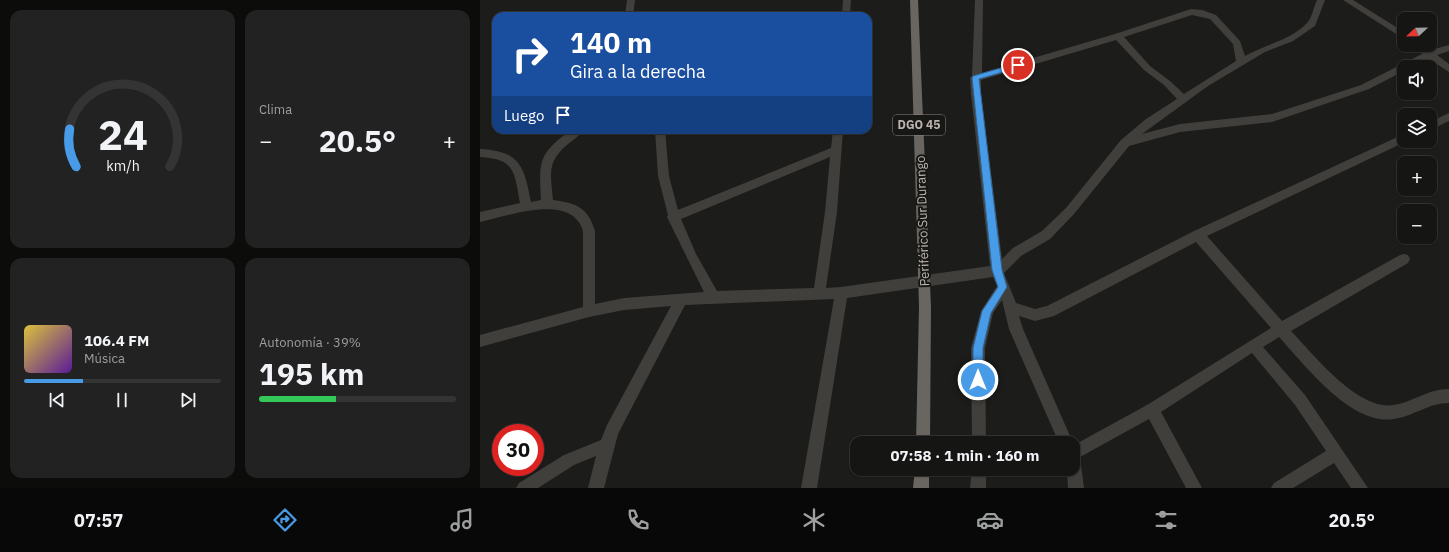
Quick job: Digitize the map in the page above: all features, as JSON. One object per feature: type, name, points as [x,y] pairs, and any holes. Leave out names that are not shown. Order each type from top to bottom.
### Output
[{"type":"highway","name":"Periférico Sur Durango","points":[[914,0],[925,307],[923,436]]},
{"type":"highway","points":[[921,488],[922,476]]},
{"type":"street","points":[[630,12],[631,0]]},
{"type":"street","points":[[846,12],[847,0]]},
{"type":"street","points":[[979,0],[976,78],[997,270],[1002,287],[1011,307],[1016,329],[1048,404],[1064,436]]},
{"type":"street","points":[[480,341],[589,311],[624,304],[713,297],[841,293],[997,270],[1017,252],[1046,235],[1070,211],[1125,143],[1150,122],[1182,98],[1241,62],[1262,50],[1290,39],[1312,24],[1321,0]]},
{"type":"street","points":[[1347,0],[1397,32]]},
{"type":"street","points":[[976,78],[1118,36],[1191,12],[1202,13],[1213,17],[1237,43],[1241,62]]},
{"type":"street","points":[[1118,36],[1147,68],[1167,83],[1182,98]]},
{"type":"street","points":[[1125,143],[1180,128],[1272,118],[1365,87],[1430,54],[1449,48]]},
{"type":"street","points":[[1427,52],[1449,69]]},
{"type":"street","points":[[1437,123],[1449,117]]},
{"type":"street","points":[[547,203],[545,164],[548,156],[554,148],[573,134]]},
{"type":"street","points":[[659,134],[661,162],[665,188],[673,217],[687,249],[713,297]]},
{"type":"street","points":[[819,294],[831,212],[838,134]]},
{"type":"street","points":[[1011,307],[1035,315],[1049,312],[1198,235],[1397,141]]},
{"type":"street","points":[[673,217],[837,150]]},
{"type":"street","points":[[480,154],[501,154],[511,158],[519,174],[526,208]]},
{"type":"street","points":[[480,217],[547,203],[566,206],[579,212],[586,219],[589,231],[589,311]]},
{"type":"street","points":[[1198,235],[1280,330],[1348,398],[1374,412],[1401,412],[1428,399],[1449,396]]},
{"type":"street","points":[[1080,449],[1152,410],[1253,345],[1404,259]]},
{"type":"street","points":[[979,436],[978,348],[987,311],[1002,287]]},
{"type":"street","points":[[809,488],[841,293]]},
{"type":"street","points":[[596,488],[606,445],[668,322],[681,300]]},
{"type":"street","points":[[1253,345],[1300,400],[1360,488]]},
{"type":"street","points":[[1152,410],[1194,488]]},
{"type":"street","points":[[524,488],[570,460],[606,445]]},
{"type":"street","points":[[1279,488],[1336,454]]},
{"type":"street","points":[[978,488],[979,476]]},
{"type":"street","points":[[1075,476],[1076,488]]},
{"type":"route","points":[[978,380],[978,348],[987,311],[1002,287],[997,270],[976,94],[976,78],[1018,65]]}]
